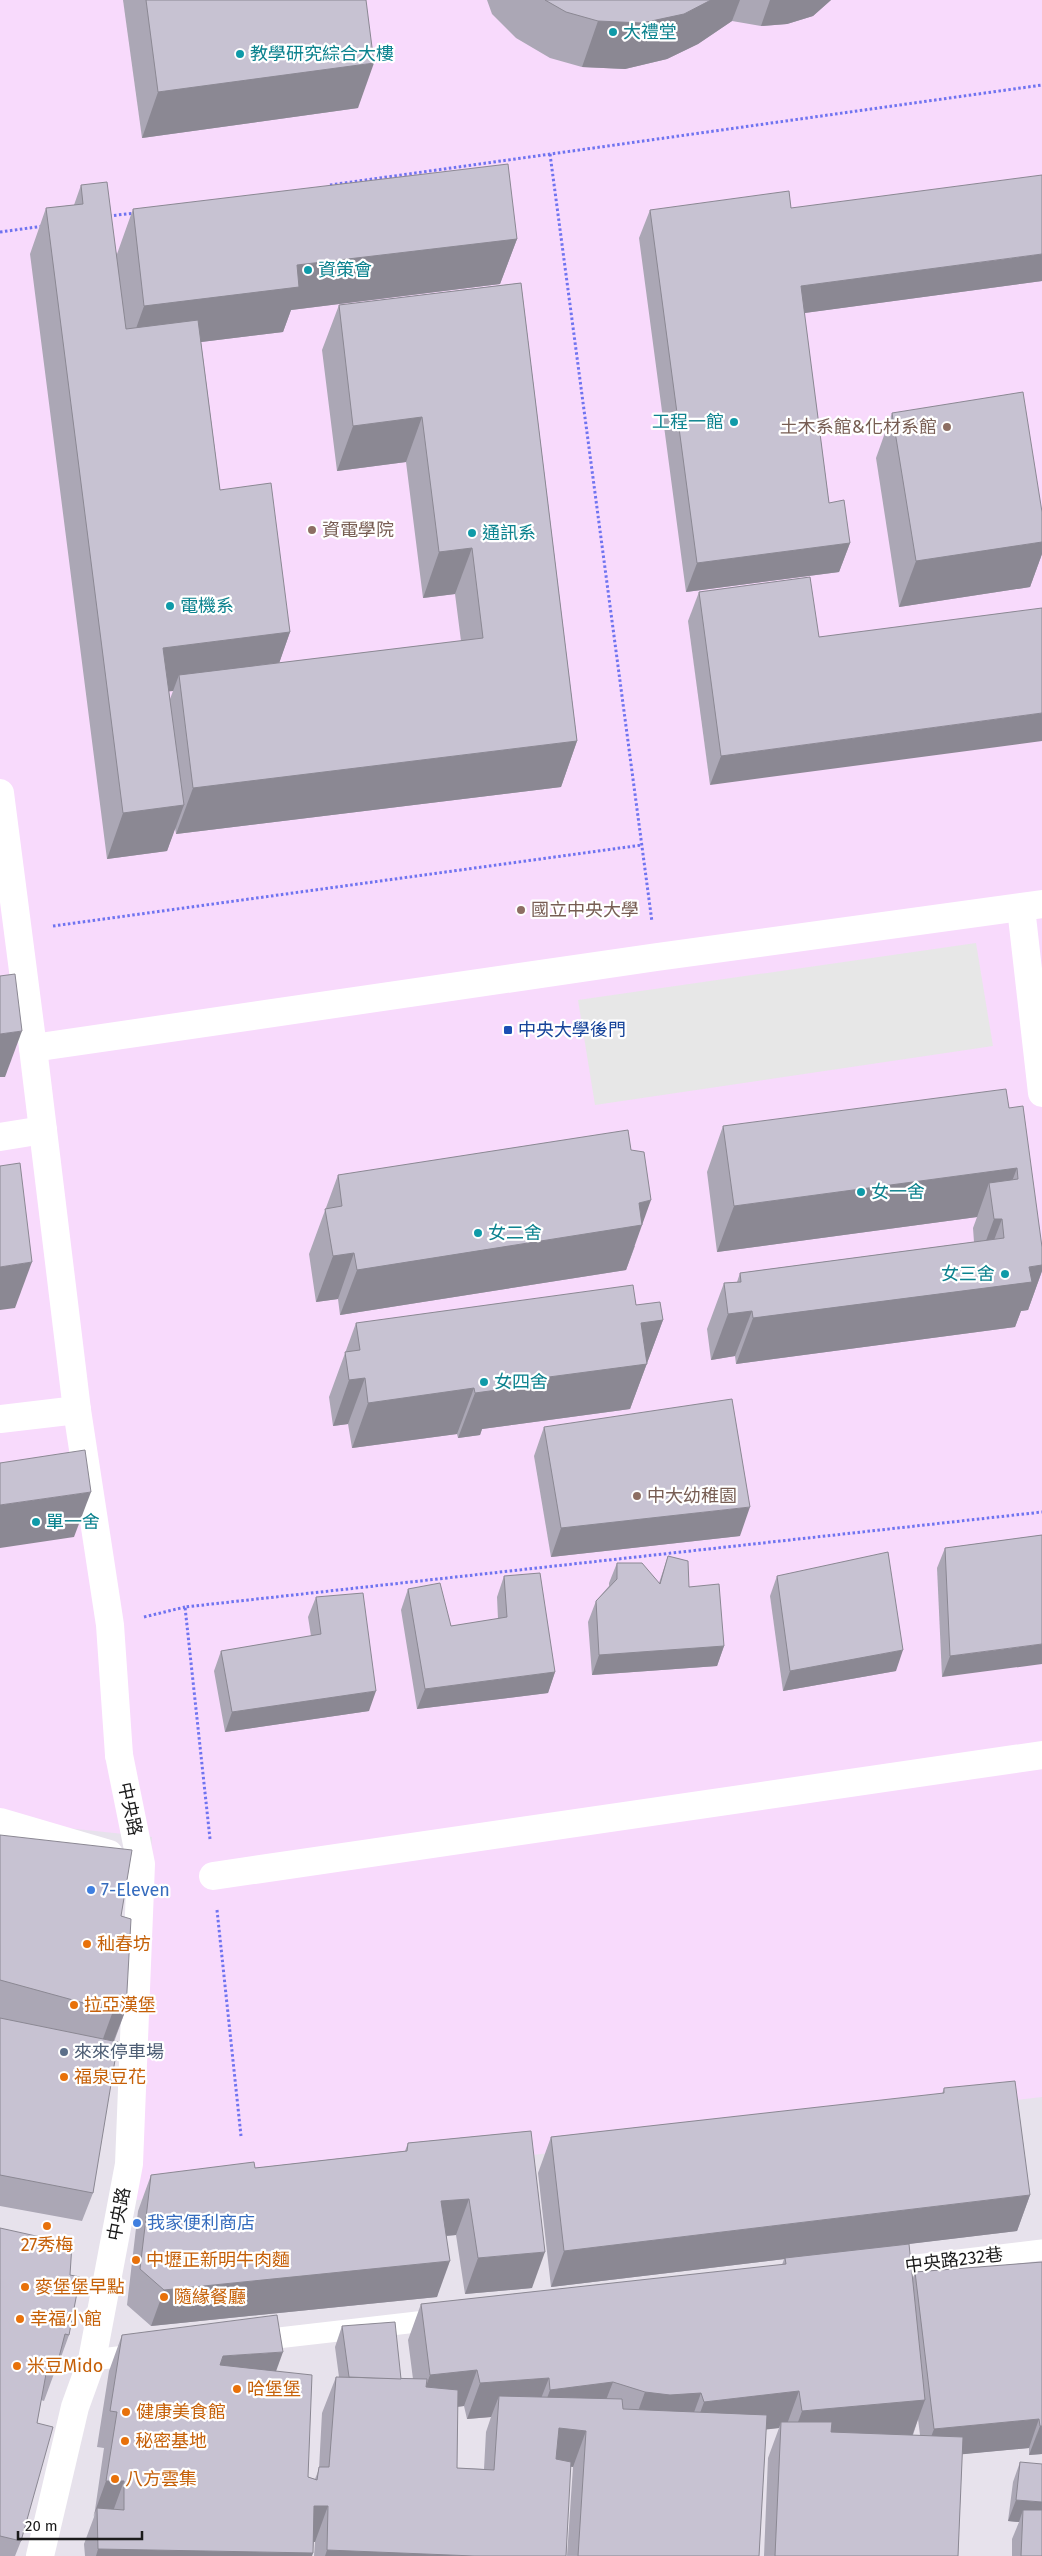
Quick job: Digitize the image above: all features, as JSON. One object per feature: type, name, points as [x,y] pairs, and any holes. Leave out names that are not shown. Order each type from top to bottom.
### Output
[{"type":"street","name":"中央路","points":[[0,793],[44,1130],[77,1410],[110,1625],[119,1755],[141,1864],[129,2164],[92,2360],[75,2407],[40,2556]]},
{"type":"street","points":[[33,1048],[657,957],[1031,906],[1042,1093]]},
{"type":"street","points":[[0,1137],[44,1130]]},
{"type":"street","points":[[0,1419],[77,1410]]},
{"type":"street","points":[[214,1876],[1042,1755]]},
{"type":"street","name":"中央路","points":[[0,1822],[141,1864]]},
{"type":"lane","name":"中央路232巷","points":[[864,2271],[1042,2250]]},
{"type":"lane","points":[[231,2344],[458,2318]]},
{"type":"lane","points":[[92,2360],[161,2352]]},
{"type":"path","points":[[324,186],[1042,85]]},
{"type":"path","points":[[550,154],[657,957]]},
{"type":"path","points":[[108,216],[138,212]]},
{"type":"path","points":[[0,232],[49,225]]},
{"type":"path","points":[[18,931],[642,845]]},
{"type":"path","points":[[110,1625],[185,1607],[1042,1512]]},
{"type":"path","points":[[185,1607],[240,2136]]},
{"type":"shaded area","name":"國立中央大學","points":[[0,0],[1042,0],[1042,2097],[129,2201],[152,1837],[0,1821]]},
{"type":"shaded area","points":[[976,943],[993,1046],[595,1105],[578,1000]]},
{"type":"building","points":[[146,0],[366,0],[374,63],[158,92]]},
{"type":"building","points":[[545,0],[711,0],[684,14],[642,23],[598,21],[566,12]]},
{"type":"building","points":[[508,164],[517,239],[297,265],[299,287],[144,306],[133,209]]},
{"type":"building","name":"工程一館","points":[[1042,175],[1042,254],[801,286],[829,503],[844,500],[850,543],[697,563],[650,210],[789,191],[791,208]]},
{"type":"building","name":"電機系","points":[[107,182],[126,329],[198,320],[220,490],[271,483],[290,632],[163,648],[184,805],[123,813],[46,208],[83,204],[81,185]]},
{"type":"building","name":"通訊系","points":[[521,283],[577,741],[193,788],[179,675],[483,638],[472,548],[439,552],[422,417],[353,426],[339,305]]},
{"type":"building","points":[[1023,392],[1042,512],[1042,542],[916,561],[892,413]]},
{"type":"building","points":[[810,577],[819,637],[1042,608],[1042,713],[721,756],[699,592]]},
{"type":"building","points":[[15,974],[22,1031],[0,1034],[0,976]]},
{"type":"building","points":[[1006,1089],[1009,1108],[1023,1106],[1042,1247],[1042,1265],[1029,1267],[1032,1282],[753,1318],[752,1311],[728,1314],[724,1283],[741,1282],[740,1273],[1004,1238],[1002,1219],[994,1219],[989,1183],[1018,1179],[1017,1168],[734,1206],[723,1126]]},
{"type":"building","points":[[628,1130],[631,1150],[644,1152],[651,1200],[639,1203],[642,1225],[357,1270],[354,1253],[333,1256],[325,1209],[342,1206],[338,1175]]},
{"type":"building","points":[[20,1163],[32,1262],[0,1267],[0,1166]]},
{"type":"building","points":[[633,1285],[636,1305],[660,1302],[663,1320],[641,1323],[647,1364],[496,1384],[497,1390],[475,1393],[474,1388],[368,1403],[365,1378],[349,1380],[345,1352],[360,1350],[356,1323]]},
{"type":"building","name":"中大幼稚園","points":[[732,1399],[750,1507],[561,1528],[544,1427]]},
{"type":"building","points":[[85,1450],[91,1492],[0,1505],[0,1463]]},
{"type":"building","points":[[1042,1535],[1042,1644],[950,1656],[945,1548]]},
{"type":"building","points":[[888,1552],[903,1650],[790,1671],[777,1576]]},
{"type":"building","points":[[668,1556],[688,1561],[689,1587],[719,1584],[724,1646],[599,1655],[596,1601],[617,1579],[617,1563],[642,1563],[660,1584]]},
{"type":"building","points":[[540,1573],[555,1672],[425,1689],[408,1589],[440,1583],[451,1626],[507,1617],[504,1576]]},
{"type":"building","points":[[363,1593],[376,1691],[232,1712],[221,1651],[321,1634],[316,1597]]},
{"type":"building","points":[[0,1835],[132,1850],[121,1916],[131,1919],[126,2009],[113,2011],[0,1980]]},
{"type":"building","points":[[0,2018],[118,2042],[93,2193],[0,2175]]},
{"type":"building","points":[[1015,2081],[1030,2195],[564,2251],[551,2137],[944,2093],[944,2088]]},
{"type":"building","points":[[531,2131],[545,2252],[478,2258],[469,2199],[441,2201],[450,2261],[164,2290],[140,2269],[151,2175],[254,2162],[255,2168],[407,2151],[408,2143]]},
{"type":"building","points":[[0,2228],[72,2244],[70,2275],[80,2277],[69,2335],[65,2334],[57,2365],[48,2363],[37,2423],[53,2427],[21,2541],[0,2536]]},
{"type":"building","points":[[909,2244],[925,2400],[802,2411],[799,2391],[704,2402],[701,2393],[670,2395],[645,2392],[613,2382],[550,2390],[549,2378],[480,2383],[477,2370],[430,2375],[421,2304],[786,2264],[785,2258]]},
{"type":"building","points":[[1042,2262],[1042,2426],[1040,2426],[1039,2419],[934,2429],[915,2272]]},
{"type":"building","points":[[277,2315],[283,2352],[223,2356],[220,2365],[312,2375],[308,2477],[317,2480],[319,2467],[329,2467],[336,2377],[427,2379],[426,2387],[458,2390],[457,2468],[494,2470],[499,2396],[622,2399],[623,2409],[767,2415],[759,2556],[578,2556],[586,2431],[559,2428],[556,2459],[571,2462],[566,2556],[474,2556],[327,2550],[328,2506],[314,2506],[313,2553],[98,2549],[97,2508],[124,2510],[124,2481],[106,2481],[117,2412],[110,2411],[122,2335]]},
{"type":"building","points":[[395,2322],[401,2379],[349,2377],[342,2326]]},
{"type":"building","points":[[781,2422],[832,2422],[831,2432],[963,2437],[958,2556],[775,2556]]},
{"type":"building","points":[[1020,2462],[1042,2464],[1042,2502],[1016,2500]]},
{"type":"building","points":[[1023,2510],[1042,2510],[1042,2556],[1021,2556]]},
{"type":"place","name":"大禮堂","points":[[613,32]]},
{"type":"place","name":"教學研究綜合大樓","points":[[240,54]]},
{"type":"place","name":"資策會","points":[[308,270]]},
{"type":"place","name":"工程一館","points":[[734,422]]},
{"type":"place","name":"土木系館&化材系館","points":[[947,427]]},
{"type":"place","name":"資電學院","points":[[312,530]]},
{"type":"place","name":"通訊系","points":[[472,533]]},
{"type":"place","name":"電機系","points":[[170,606]]},
{"type":"place","name":"國立中央大學","points":[[521,910]]},
{"type":"place","name":"中央大學後門","points":[[508,1030]]},
{"type":"place","name":"女一舍","points":[[861,1192]]},
{"type":"place","name":"女二舍","points":[[478,1233]]},
{"type":"place","name":"女三舍","points":[[1005,1274]]},
{"type":"place","name":"女四舍","points":[[484,1382]]},
{"type":"place","name":"中大幼稚園","points":[[637,1496]]},
{"type":"place","name":"單一舍","points":[[36,1522]]},
{"type":"place","name":"7-Eleven","points":[[91,1890]]},
{"type":"place","name":"秈春坊","points":[[87,1944]]},
{"type":"place","name":"拉亞漢堡","points":[[74,2005]]},
{"type":"place","name":"來來停車場","points":[[64,2052]]},
{"type":"place","name":"福泉豆花","points":[[64,2077]]},
{"type":"place","name":"我家便利商店","points":[[137,2223]]},
{"type":"place","name":"27秀梅","points":[[47,2226]]},
{"type":"place","name":"中壢正新明牛肉麵","points":[[136,2260]]},
{"type":"place","name":"麥堡堡早點","points":[[25,2287]]},
{"type":"place","name":"隨緣餐廳","points":[[164,2297]]},
{"type":"place","name":"幸福小館","points":[[20,2319]]},
{"type":"place","name":"米豆Mido","points":[[17,2366]]},
{"type":"place","name":"哈堡堡","points":[[237,2389]]},
{"type":"place","name":"健康美食館","points":[[126,2412]]},
{"type":"place","name":"秘密基地","points":[[125,2441]]},
{"type":"place","name":"八方雲集","points":[[115,2479]]}]
